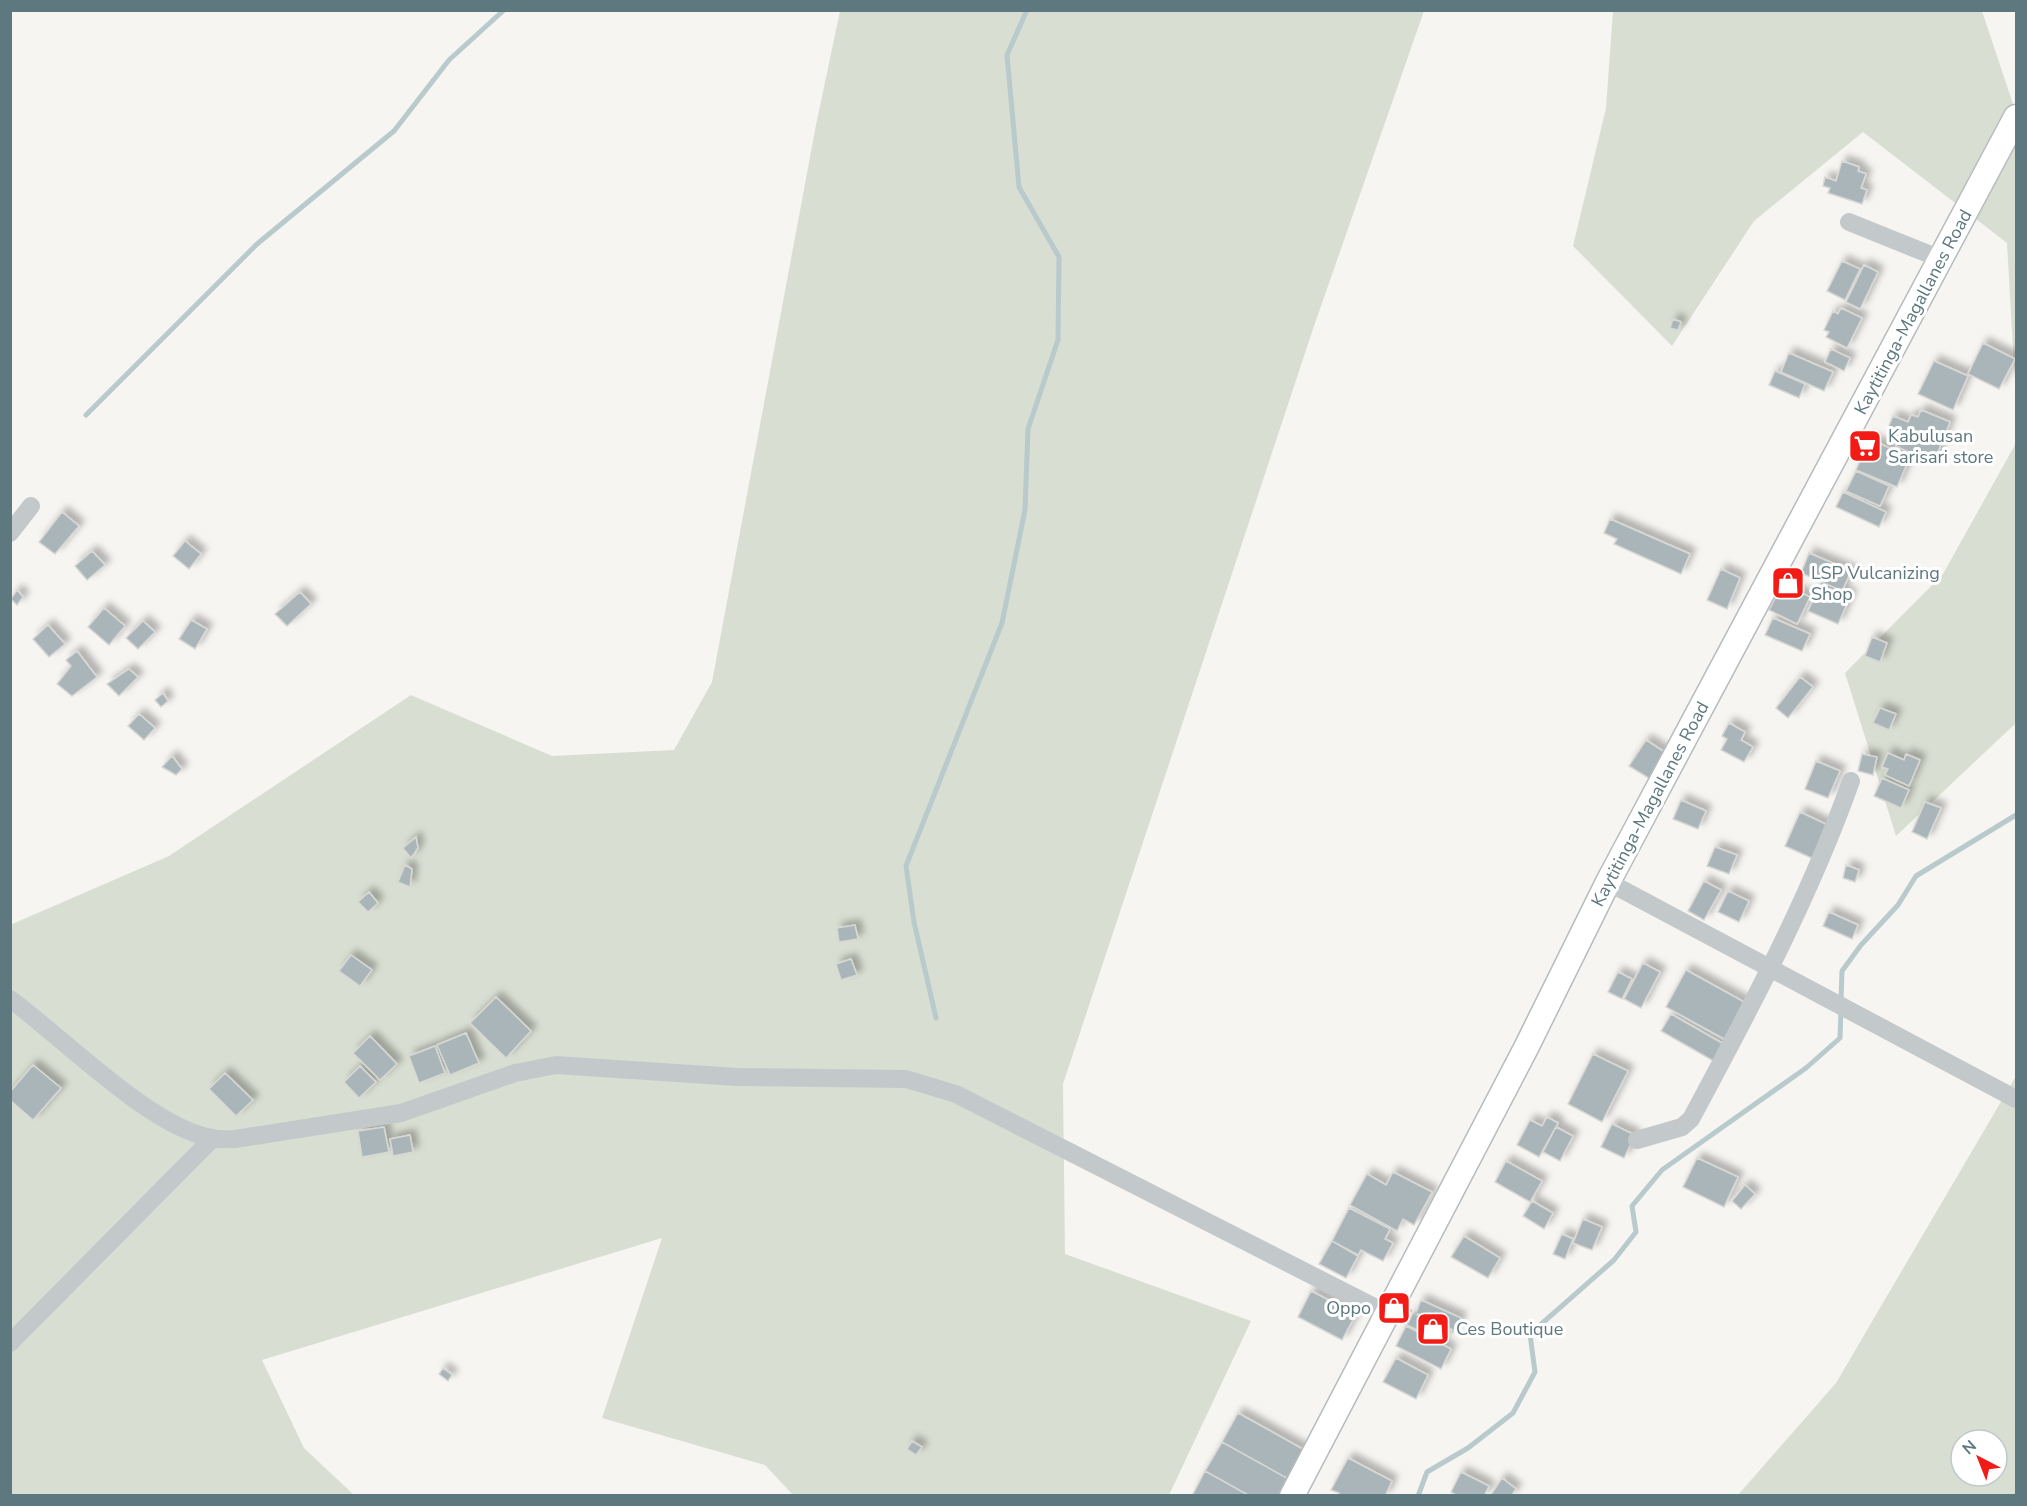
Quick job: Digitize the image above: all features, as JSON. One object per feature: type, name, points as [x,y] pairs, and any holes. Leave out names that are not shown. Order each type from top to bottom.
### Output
[{"type":"main road","name":"Kaytitinga-Magallanes Road","points":[[1292,1496],[1526,1048],[1608,882],[2016,117]]},
{"type":"street","points":[[1849,222],[1941,259]]},
{"type":"street","points":[[10,533],[31,506]]},
{"type":"street","points":[[1637,1140],[1682,1127],[1692,1119],[1772,967],[1839,815],[1851,781]]},
{"type":"street","points":[[1608,882],[1772,967],[2016,1099]]},
{"type":"street","points":[[10,999],[99,1071],[152,1110],[194,1133],[212,1138],[235,1139],[401,1113],[515,1073],[556,1065],[737,1077],[906,1079],[956,1094],[1389,1307]]},
{"type":"street","points":[[10,1343],[212,1138]]},
{"type":"path","points":[[1389,1307],[1453,1332]]},
{"type":"shaded area","points":[[840,11],[1424,11],[1313,329],[1063,1084],[1065,1254],[1251,1321],[1169,1495],[793,1495],[765,1465],[602,1418],[662,1238],[262,1360],[304,1448],[354,1495],[11,1495],[10,925],[169,856],[411,695],[552,756],[674,750],[712,682],[816,125]]},
{"type":"shaded area","points":[[1613,11],[1982,11],[2016,113],[2016,401],[2007,243],[1863,132],[1754,221],[1672,346],[1573,246],[1606,108]]},
{"type":"shaded area","points":[[2016,443],[2016,723],[1896,836],[1845,673],[1943,574]]},
{"type":"shaded area","points":[[2016,1076],[2016,1495],[1737,1496],[1836,1383]]},
{"type":"building","points":[[1842,161],[1859,167],[1858,171],[1866,174],[1861,188],[1867,190],[1862,204],[1828,193],[1830,188],[1823,186],[1825,177],[1836,181]]},
{"type":"building","points":[[1842,261],[1860,269],[1845,300],[1827,291]]},
{"type":"building","points":[[1864,265],[1878,272],[1860,309],[1846,302]]},
{"type":"building","points":[[1841,308],[1862,318],[1847,348],[1826,337],[1829,332],[1824,330],[1833,311],[1838,314]]},
{"type":"building","points":[[1673,319],[1681,322],[1678,330],[1670,328]]},
{"type":"building","points":[[1983,343],[2015,359],[1999,389],[1968,374]]},
{"type":"building","points":[[1831,349],[1850,358],[1844,371],[1825,362]]},
{"type":"building","points":[[1789,353],[1833,372],[1824,391],[1781,372]]},
{"type":"building","points":[[1934,361],[1968,376],[1953,410],[1918,394]]},
{"type":"building","points":[[1775,371],[1805,384],[1799,398],[1769,385]]},
{"type":"building","points":[[1921,410],[1950,422],[1933,464],[1896,446],[1898,441],[1891,438],[1894,430],[1888,428],[1893,416],[1908,422],[1911,415],[1918,417]]},
{"type":"building","points":[[1869,439],[1910,457],[1897,487],[1856,470]]},
{"type":"building","points":[[1856,471],[1889,486],[1880,506],[1846,491]]},
{"type":"building","points":[[1843,492],[1886,512],[1879,527],[1836,507]]},
{"type":"building","points":[[62,512],[79,526],[55,554],[39,542]]},
{"type":"building","points":[[1610,519],[1690,554],[1681,574],[1614,544],[1617,539],[1604,533]]},
{"type":"building","points":[[185,541],[201,554],[189,569],[173,556]]},
{"type":"building","points":[[92,551],[105,565],[87,580],[75,566]]},
{"type":"building","points":[[1809,553],[1851,571],[1842,591],[1801,573]]},
{"type":"building","points":[[1721,569],[1740,578],[1727,609],[1707,600]]},
{"type":"building","points":[[1821,582],[1851,595],[1838,624],[1808,611]]},
{"type":"building","points":[[1783,584],[1810,597],[1797,624],[1769,610]]},
{"type":"building","points":[[17,590],[23,597],[17,605],[11,599]]},
{"type":"building","points":[[300,592],[311,604],[287,626],[275,614]]},
{"type":"building","points":[[104,608],[125,626],[109,645],[88,627]]},
{"type":"building","points":[[1773,618],[1810,634],[1802,651],[1765,635]]},
{"type":"building","points":[[191,620],[207,629],[195,649],[179,639]]},
{"type":"building","points":[[143,621],[155,632],[138,649],[126,638]]},
{"type":"building","points":[[48,625],[65,644],[49,657],[33,639]]},
{"type":"building","points":[[1872,637],[1887,643],[1880,662],[1865,656]]},
{"type":"building","points":[[77,651],[97,677],[72,696],[57,684],[71,666],[66,660]]},
{"type":"building","points":[[129,669],[138,677],[119,696],[107,684]]},
{"type":"building","points":[[1800,677],[1813,687],[1788,718],[1776,708]]},
{"type":"building","points":[[163,693],[168,701],[161,707],[155,700]]},
{"type":"building","points":[[1880,708],[1896,714],[1889,730],[1873,723]]},
{"type":"building","points":[[139,714],[155,728],[144,740],[128,726]]},
{"type":"building","points":[[1729,723],[1745,732],[1741,740],[1753,747],[1744,762],[1721,750],[1727,739],[1722,736]]},
{"type":"building","points":[[1646,740],[1666,753],[1650,779],[1629,766]]},
{"type":"building","points":[[1888,753],[1904,760],[1906,754],[1920,760],[1909,786],[1885,775],[1888,769],[1882,767]]},
{"type":"building","points":[[1862,754],[1877,757],[1873,775],[1858,771]]},
{"type":"building","points":[[172,756],[182,769],[176,775],[162,767]]},
{"type":"building","points":[[1816,761],[1840,771],[1828,798],[1805,789]]},
{"type":"building","points":[[1882,778],[1909,790],[1901,808],[1874,796]]},
{"type":"building","points":[[1681,800],[1706,811],[1698,829],[1673,819]]},
{"type":"building","points":[[1925,802],[1941,808],[1927,839],[1912,832]]},
{"type":"building","points":[[1800,812],[1832,827],[1816,860],[1785,846]]},
{"type":"building","points":[[416,837],[418,848],[411,858],[403,848]]},
{"type":"building","points":[[1715,847],[1737,855],[1729,874],[1707,866]]},
{"type":"building","points":[[405,865],[412,869],[410,887],[398,882]]},
{"type":"building","points":[[1846,865],[1859,870],[1855,882],[1843,878]]},
{"type":"building","points":[[1704,881],[1721,890],[1704,920],[1688,911]]},
{"type":"building","points":[[1728,891],[1749,901],[1739,922],[1718,912]]},
{"type":"building","points":[[369,892],[378,903],[368,912],[358,902]]},
{"type":"building","points":[[1829,912],[1858,925],[1852,939],[1823,926]]},
{"type":"building","points":[[855,925],[858,939],[839,942],[837,928]]},
{"type":"building","points":[[351,955],[372,970],[360,986],[339,971]]},
{"type":"building","points":[[851,959],[857,975],[841,980],[836,964]]},
{"type":"building","points":[[1643,963],[1660,972],[1641,1008],[1624,999]]},
{"type":"building","points":[[1686,970],[1746,1003],[1726,1040],[1666,1007]]},
{"type":"building","points":[[1618,972],[1632,979],[1622,999],[1608,992]]},
{"type":"building","points":[[496,997],[531,1031],[506,1058],[470,1023]]},
{"type":"building","points":[[1671,1014],[1727,1046],[1717,1063],[1661,1031]]},
{"type":"building","points":[[466,1033],[479,1063],[450,1075],[437,1045]]},
{"type":"building","points":[[370,1036],[397,1064],[380,1080],[353,1053]]},
{"type":"building","points":[[435,1046],[445,1073],[419,1083],[409,1056]]},
{"type":"building","points":[[1593,1054],[1628,1071],[1602,1122],[1568,1104]]},
{"type":"building","points":[[33,1065],[61,1088],[33,1120],[10,1100],[10,1092]]},
{"type":"building","points":[[360,1066],[376,1082],[359,1098],[344,1082]]},
{"type":"building","points":[[225,1073],[253,1100],[236,1116],[209,1089]]},
{"type":"building","points":[[1547,1117],[1558,1123],[1539,1157],[1517,1145],[1530,1120],[1542,1126]]},
{"type":"building","points":[[1612,1124],[1635,1135],[1624,1158],[1601,1147]]},
{"type":"building","points":[[384,1127],[389,1152],[362,1157],[358,1131]]},
{"type":"building","points":[[1556,1127],[1573,1136],[1560,1161],[1543,1152]]},
{"type":"building","points":[[410,1135],[413,1152],[393,1156],[390,1139]]},
{"type":"building","points":[[1697,1158],[1738,1177],[1724,1207],[1683,1187]]},
{"type":"building","points":[[1506,1161],[1542,1181],[1530,1202],[1495,1182]]},
{"type":"building","points":[[1393,1172],[1432,1192],[1414,1225],[1403,1219],[1397,1231],[1350,1205],[1367,1174],[1386,1185]]},
{"type":"building","points":[[1745,1185],[1755,1194],[1741,1209],[1732,1201]]},
{"type":"building","points":[[1532,1201],[1553,1213],[1544,1229],[1523,1216]]},
{"type":"building","points":[[1349,1208],[1390,1229],[1385,1239],[1393,1243],[1383,1261],[1361,1250],[1358,1255],[1332,1241]]},
{"type":"building","points":[[1583,1219],[1602,1227],[1592,1250],[1573,1243]]},
{"type":"building","points":[[1562,1234],[1573,1239],[1565,1259],[1553,1254]]},
{"type":"building","points":[[1464,1236],[1500,1258],[1488,1278],[1451,1257]]},
{"type":"building","points":[[1332,1241],[1358,1256],[1346,1278],[1319,1264]]},
{"type":"building","points":[[1311,1291],[1356,1314],[1342,1340],[1298,1317]]},
{"type":"building","points":[[1421,1300],[1461,1318],[1455,1331],[1416,1313]]},
{"type":"building","points":[[1413,1313],[1447,1330],[1442,1342],[1407,1325]]},
{"type":"building","points":[[1406,1326],[1451,1349],[1441,1369],[1396,1346]]},
{"type":"building","points":[[1396,1358],[1428,1375],[1416,1399],[1383,1382]]},
{"type":"building","points":[[443,1368],[452,1375],[448,1381],[439,1374]]},
{"type":"building","points":[[1238,1413],[1308,1452],[1292,1481],[1222,1442]]},
{"type":"building","points":[[912,1441],[922,1447],[916,1455],[907,1449]]},
{"type":"building","points":[[1222,1442],[1292,1481],[1284,1496],[1250,1496],[1205,1471]]},
{"type":"building","points":[[1348,1458],[1392,1481],[1385,1496],[1338,1496],[1339,1493],[1331,1490]]},
{"type":"building","points":[[1205,1471],[1250,1496],[1192,1496]]},
{"type":"building","points":[[1461,1472],[1489,1486],[1484,1496],[1458,1496],[1451,1492]]},
{"type":"building","points":[[1502,1478],[1516,1489],[1511,1496],[1490,1496]]},
{"type":"waterway","points":[[86,415],[257,244],[394,131],[449,60],[504,10]]},
{"type":"waterway","points":[[936,1018],[914,922],[906,866],[1002,623],[1025,510],[1028,429],[1058,340],[1059,257],[1019,187],[1007,55],[1027,10]]},
{"type":"waterway","points":[[1841,1000],[1842,971],[1861,945],[1898,905],[1916,876],[2016,815]]},
{"type":"waterway","points":[[1418,1496],[1427,1472],[1468,1448],[1513,1413],[1535,1372],[1530,1334],[1614,1260],[1636,1232],[1632,1206],[1662,1170],[1806,1068],[1840,1038],[1841,1010]]},
{"type":"place","name":"Kabulusan Sarisari store","points":[[1865,446]]},
{"type":"place","name":"LSP Vulcanizing Shop","points":[[1788,583]]},
{"type":"place","name":"Oppo","points":[[1394,1308]]},
{"type":"place","name":"Ces Boutique","points":[[1433,1329]]}]
